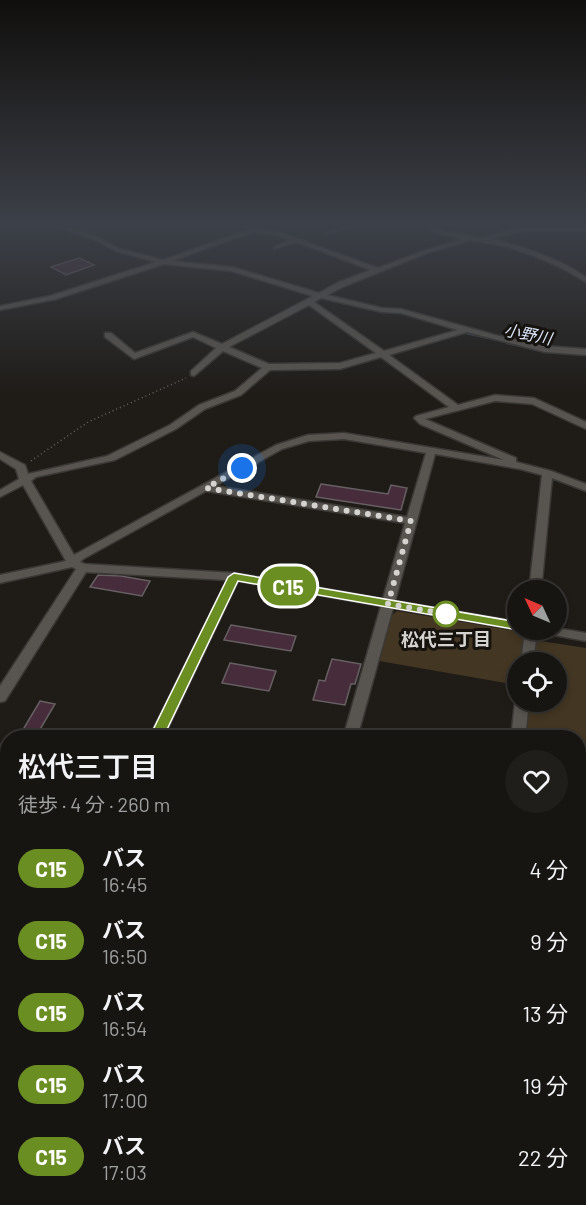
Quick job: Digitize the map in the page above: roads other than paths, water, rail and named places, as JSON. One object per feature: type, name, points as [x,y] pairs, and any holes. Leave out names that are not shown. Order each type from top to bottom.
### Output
[{"type":"street","points":[[0,308],[33,304],[107,281]]},
{"type":"street","points":[[272,281],[321,296],[382,310],[401,311],[545,349],[586,351]]},
{"type":"street","points":[[194,373],[222,347],[349,281]]},
{"type":"street","points":[[310,302],[366,340],[382,355],[455,407]]},
{"type":"street","points":[[108,335],[134,356],[193,334],[268,367],[340,366],[467,330]]},
{"type":"street","points":[[0,494],[22,473],[111,458],[173,427],[202,407],[238,393],[268,367]]},
{"type":"street","points":[[521,466],[419,418],[495,398],[534,401],[586,426]]},
{"type":"street","points":[[0,697],[78,566],[79,556],[279,447],[308,438],[344,436],[521,466],[586,488]]},
{"type":"street","points":[[352,730],[431,451]]},
{"type":"street","points":[[0,455],[22,473],[78,566]]},
{"type":"street","points":[[536,580],[547,473]]},
{"type":"street","points":[[206,488],[411,521]]},
{"type":"street","points":[[0,579],[78,566],[234,577],[507,624]]},
{"type":"street","points":[[160,730],[234,577]]},
{"type":"street","points":[[567,635],[586,638]]},
{"type":"street","points":[[519,730],[521,712]]},
{"type":"waterway","name":"小野川","points":[[465,333],[515,344]]},
{"type":"waterway","name":"小野川","points":[[508,343],[532,348]]},
{"type":"place","name":"松代三丁目","points":[[446,614]]}]
